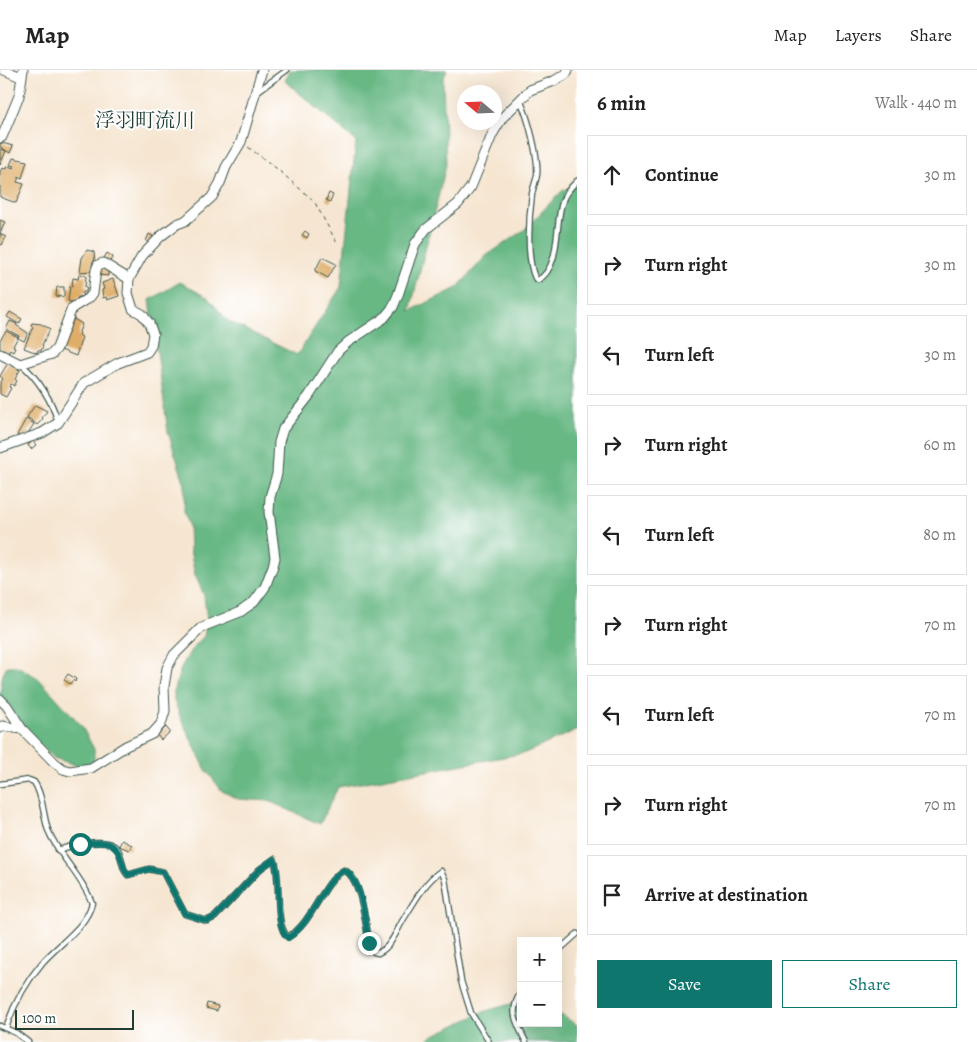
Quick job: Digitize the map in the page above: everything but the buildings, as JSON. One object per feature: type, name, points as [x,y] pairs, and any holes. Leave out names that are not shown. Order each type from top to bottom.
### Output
[{"type":"street","points":[[0,138],[12,116],[19,96],[22,73],[4,70]]},
{"type":"street","points":[[0,448],[42,433],[58,423],[84,383],[118,363],[147,352],[151,346],[153,334],[149,323],[134,308],[128,293],[129,279],[142,256],[161,236],[177,224],[185,221],[212,197],[226,167],[241,142],[262,70]]},
{"type":"street","points":[[0,699],[7,706],[22,729],[54,762],[63,769],[70,771],[91,768],[126,746],[152,734],[162,724],[165,711],[164,686],[167,668],[174,655],[202,627],[240,612],[254,602],[265,587],[274,558],[269,512],[270,497],[277,474],[279,442],[283,429],[309,396],[338,351],[384,318],[393,307],[415,244],[426,229],[458,204],[471,187],[492,136],[502,118],[530,90],[554,81],[566,74],[568,70]]},
{"type":"street","points":[[0,354],[20,364],[52,354],[58,348],[72,308],[90,297],[93,293],[98,265],[103,263],[129,279]]},
{"type":"street","points":[[0,728],[2,726],[22,729]]},
{"type":"lane","points":[[256,93],[287,70]]},
{"type":"lane","points":[[520,100],[525,110],[536,157],[537,174],[531,206],[530,248],[533,273],[538,280],[546,274],[549,268],[555,248],[561,205],[564,197],[577,181]]},
{"type":"lane","points":[[20,364],[27,370],[47,397],[54,408],[58,423]]},
{"type":"lane","points":[[0,784],[29,780],[34,782],[39,793],[49,831],[58,850],[90,896],[92,903],[84,921],[43,962],[33,976],[19,998],[6,1028]]},
{"type":"lane","points":[[58,850],[80,844],[98,842],[115,846],[119,851],[125,872],[128,875],[149,869],[163,872],[185,914],[207,921],[215,917],[260,869],[274,859],[277,872],[279,909],[283,931],[288,938],[302,926],[331,882],[344,870],[348,872],[354,881],[362,903],[371,948],[374,952],[378,953],[388,946],[423,889],[441,871],[445,879],[460,981],[471,1013],[489,1042]]},
{"type":"lane","points":[[562,947],[577,934]]},
{"type":"lane","points":[[517,998],[513,1008],[517,1023]]},
{"type":"lane","points":[[0,1026],[16,1033],[28,1042]]},
{"type":"lane","points":[[518,1027],[526,1042]]},
{"type":"path","points":[[241,142],[276,168],[314,202],[337,243]]},
{"type":"green space","points":[[290,70],[447,70],[443,80],[446,165],[410,311],[457,288],[486,256],[524,230],[562,191],[577,184],[577,730],[525,753],[338,787],[320,824],[269,801],[238,799],[222,791],[206,770],[174,700],[174,689],[182,666],[191,650],[204,636],[207,620],[204,595],[195,575],[190,550],[189,525],[184,511],[185,485],[168,432],[150,300],[180,282],[208,298],[228,321],[297,355],[341,287],[356,141],[285,81]]},
{"type":"green space","points":[[7,666],[17,666],[38,678],[81,725],[94,749],[94,761],[88,769],[54,758],[2,708],[1,686]]},
{"type":"green space","points":[[517,1002],[517,1027],[562,1027],[562,1016],[577,1025],[577,1042],[427,1042],[432,1036],[486,1011]]},
{"type":"district","name":"浮羽町流川","points":[[145,120]]},
{"type":"route","points":[[80,844],[98,842],[115,846],[119,851],[125,872],[128,875],[149,869],[163,872],[169,880],[185,914],[207,921],[215,917],[260,869],[274,859],[277,872],[279,909],[283,931],[288,938],[302,926],[331,882],[344,870],[348,872],[354,881],[362,903],[369,943]]}]
